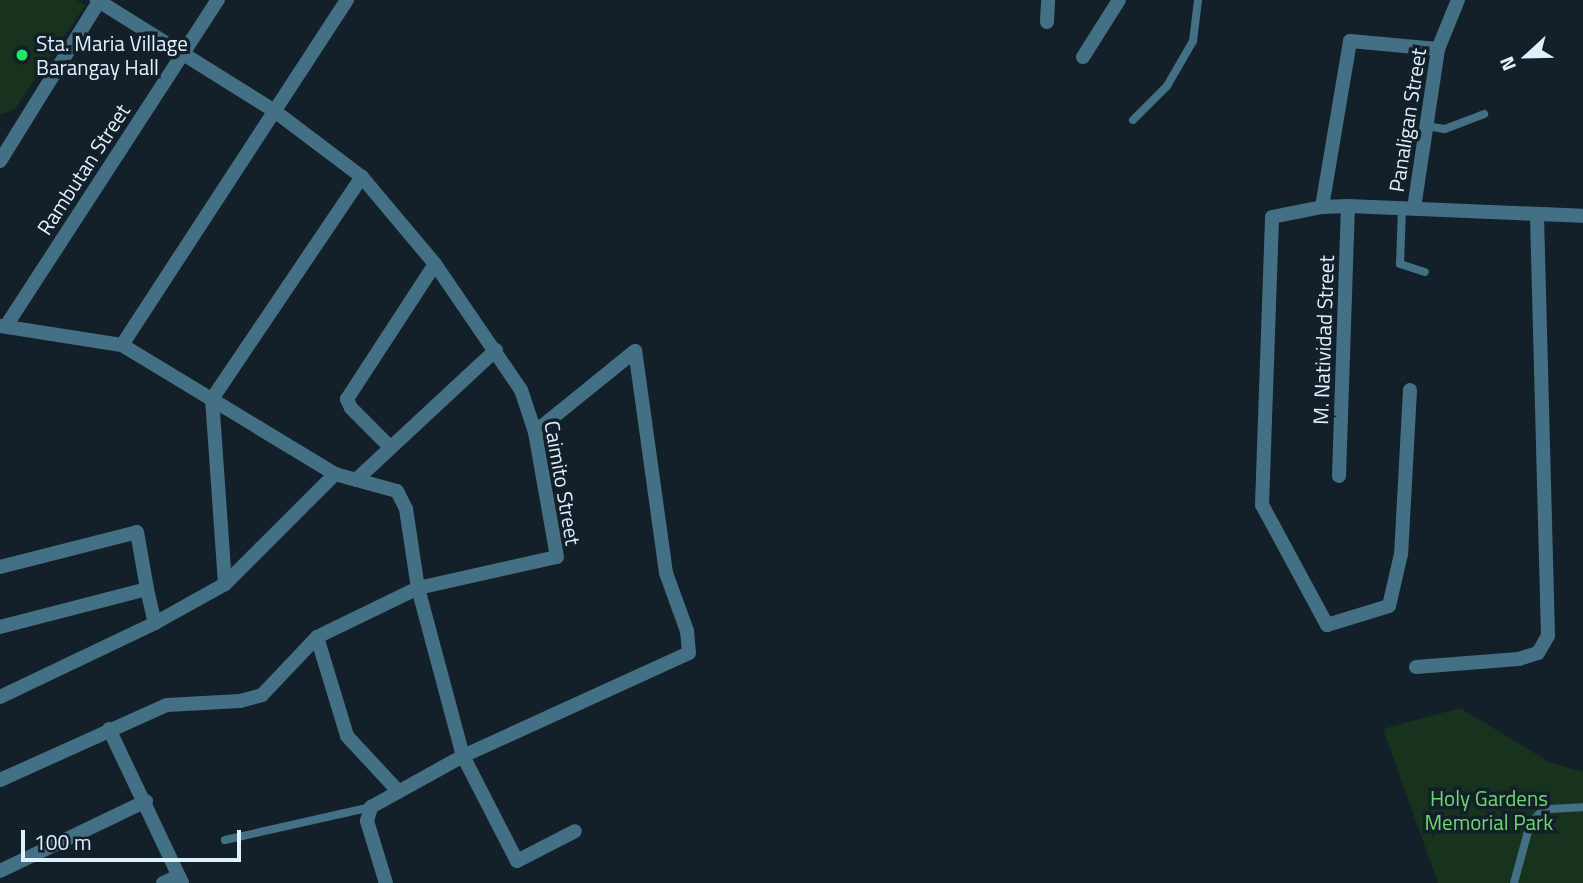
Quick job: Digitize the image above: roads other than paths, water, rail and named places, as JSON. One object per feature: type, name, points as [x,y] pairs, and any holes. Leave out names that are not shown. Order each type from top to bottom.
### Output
[{"type":"street","name":"Caimito Street","points":[[0,780],[167,705],[251,700],[262,695],[317,637],[418,588],[557,557],[535,432],[521,390],[435,264],[362,177],[273,110],[99,0]]},
{"type":"street","points":[[0,161],[99,0]]},
{"type":"street","name":"Rambutan Street","points":[[3,326],[218,0]]},
{"type":"street","points":[[122,345],[347,0]]},
{"type":"street","points":[[1047,22],[1048,0]]},
{"type":"street","points":[[1083,57],[1119,0]]},
{"type":"street","name":"Panaligan Street","points":[[1408,208],[1426,127],[1438,49],[1458,0]]},
{"type":"street","points":[[1321,206],[1350,41],[1438,49]]},
{"type":"street","points":[[0,138],[17,134]]},
{"type":"street","points":[[225,584],[212,399],[362,177]]},
{"type":"street","points":[[1410,390],[1401,554],[1389,606],[1327,625],[1262,505],[1272,217],[1321,206],[1583,216]]},
{"type":"street","name":"M. Natividad Street","points":[[1339,476],[1348,206]]},
{"type":"street","points":[[1416,667],[1519,659],[1538,653],[1548,636],[1537,216]]},
{"type":"street","points":[[389,446],[351,408],[347,399],[435,264]]},
{"type":"street","points":[[3,326],[122,345],[335,474],[397,491],[406,509],[418,588],[463,756],[517,861],[575,831]]},
{"type":"street","points":[[356,480],[389,446],[496,350]]},
{"type":"street","points":[[386,883],[367,821],[371,807],[463,756],[689,653],[687,631],[666,573],[635,351],[535,432]]},
{"type":"street","points":[[0,696],[155,622],[225,584],[335,474]]},
{"type":"street","points":[[0,567],[137,532],[155,622]]},
{"type":"street","points":[[0,626],[147,589]]},
{"type":"street","points":[[317,637],[347,736],[399,792]]},
{"type":"street","points":[[109,729],[146,801],[180,879],[163,883]]},
{"type":"street","points":[[0,871],[146,801]]},
{"type":"lane","points":[[1133,120],[1167,86],[1193,40],[1198,0]]},
{"type":"lane","points":[[1426,127],[1445,129],[1485,114]]},
{"type":"lane","points":[[1408,208],[1400,264],[1425,272]]},
{"type":"lane","points":[[225,840],[371,807]]},
{"type":"lane","points":[[1514,883],[1530,824],[1539,814],[1548,809],[1583,807]]},
{"type":"place","name":"Sta. Maria Village Barangay Hall","points":[[22,55]]},
{"type":"park label","name":"Holy Gardens Memorial Park","points":[[1489,810]]}]
